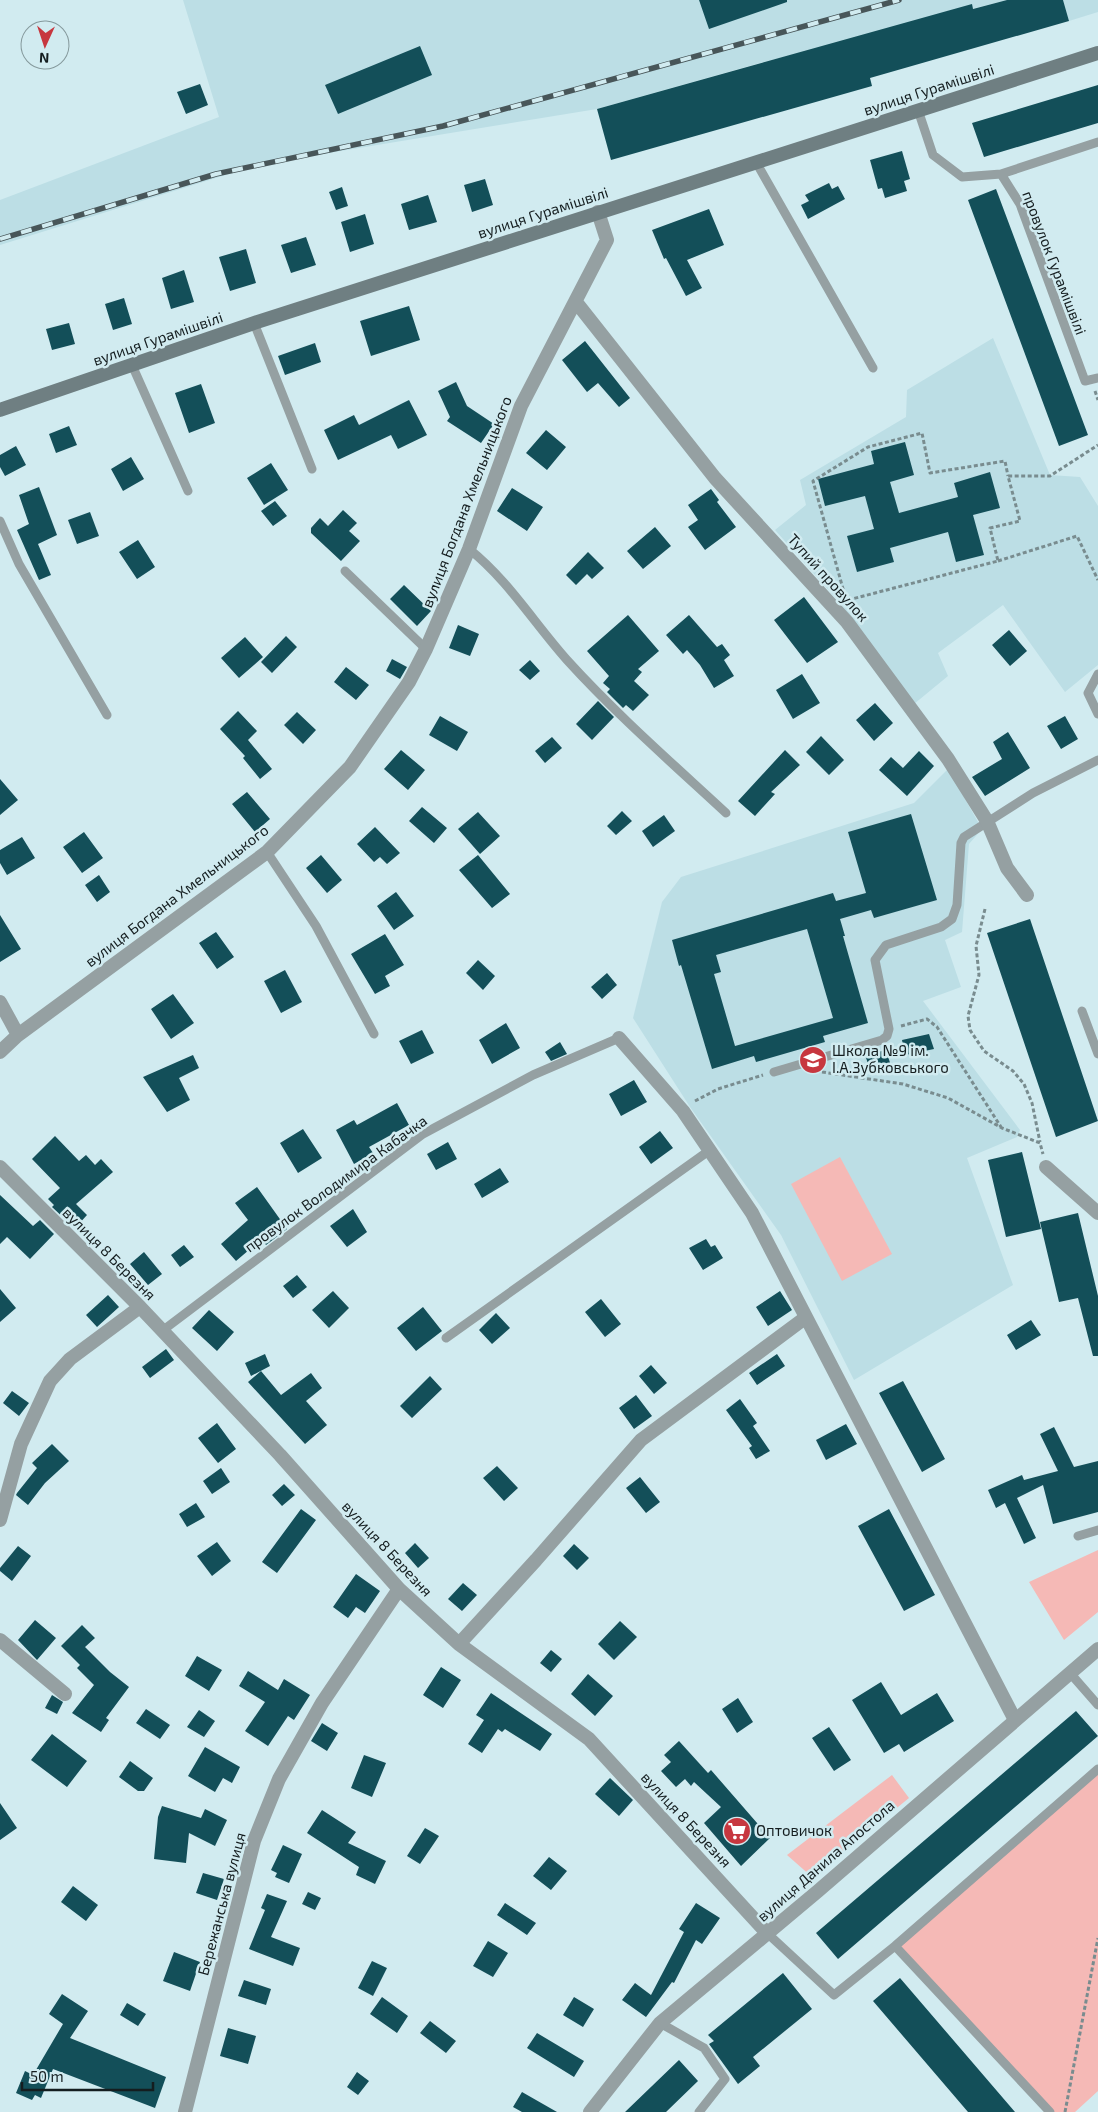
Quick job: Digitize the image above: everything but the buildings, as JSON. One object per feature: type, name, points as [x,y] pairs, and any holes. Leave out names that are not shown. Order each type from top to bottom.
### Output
[{"type":"main road","name":"вулиця Гурамішвілі","points":[[0,410],[254,323],[1098,53]]},
{"type":"street","name":"вулиця Богдана Хмельницького","points":[[0,1052],[18,1035],[267,852],[350,766],[410,682],[469,549],[521,406],[607,240],[598,212]]},
{"type":"street","name":"Тупий провулок","points":[[576,302],[715,478],[848,622],[948,759],[987,821],[1007,868],[1027,895]]},
{"type":"street","points":[[0,1002],[18,1035]]},
{"type":"street","points":[[619,1038],[683,1111],[752,1213],[1014,1720]]},
{"type":"street","name":"вулиця 8 Березня","points":[[0,1167],[140,1307],[280,1456],[399,1589],[459,1644],[590,1739],[767,1933]]},
{"type":"street","points":[[1046,1167],[1098,1213]]},
{"type":"street","points":[[0,1520],[21,1444],[50,1381],[70,1359],[140,1307]]},
{"type":"street","points":[[459,1644],[536,1560],[641,1440],[805,1318]]},
{"type":"street","name":"Бережанська вулиця","points":[[185,2112],[254,1841],[279,1779],[322,1703],[399,1589]]},
{"type":"street","points":[[0,1640],[65,1694]]},
{"type":"street","name":"вулиця Данила Апостола","points":[[590,2112],[660,2024],[1098,1649]]},
{"type":"lane","points":[[918,110],[933,155],[962,177],[1001,174],[1098,142]]},
{"type":"lane","points":[[756,162],[873,368]]},
{"type":"lane","name":"провулок Гурамішвілі","points":[[1001,174],[1020,204],[1084,381],[1098,378]]},
{"type":"lane","points":[[254,323],[312,469]]},
{"type":"lane","points":[[132,365],[188,490]]},
{"type":"lane","points":[[0,521],[19,564],[107,715]]},
{"type":"lane","points":[[469,549],[489,565],[574,667],[636,729],[726,813]]},
{"type":"lane","points":[[345,571],[426,649]]},
{"type":"lane","points":[[1098,674],[1088,693],[1098,714]]},
{"type":"lane","points":[[774,1072],[882,1040],[887,1036],[889,1029],[875,960],[886,945],[941,927],[952,919],[957,905],[964,837],[1033,793],[1098,760]]},
{"type":"lane","points":[[267,852],[316,926],[374,1034]]},
{"type":"lane","points":[[1082,1011],[1098,1054]]},
{"type":"lane","name":"провулок Володимира Кабачка","points":[[162,1331],[424,1134],[533,1075],[619,1038]]},
{"type":"lane","points":[[446,1338],[710,1150]]},
{"type":"lane","points":[[1078,1536],[1098,1530]]},
{"type":"lane","points":[[1070,1673],[1098,1705]]},
{"type":"lane","points":[[767,1933],[834,1995],[895,1946],[1098,1769]]},
{"type":"lane","points":[[895,1946],[1050,2112]]},
{"type":"lane","points":[[660,2024],[704,2048],[725,2079],[699,2112]]},
{"type":"path","points":[[846,601],[813,481],[868,447],[922,433],[930,473],[1005,461],[1020,521],[990,528],[998,562]]},
{"type":"path","points":[[1008,476],[1050,476],[1098,445]]},
{"type":"path","points":[[840,602],[998,562],[1077,536],[1098,580]]},
{"type":"path","points":[[985,909],[976,946],[979,975],[968,1016],[970,1030],[984,1051],[1013,1071],[1024,1084],[1032,1103],[1046,1167]]},
{"type":"path","points":[[889,1029],[927,1019],[937,1027],[1002,1128]]},
{"type":"path","points":[[815,1071],[849,1074],[903,1084],[948,1098],[1002,1128],[1040,1143]]},
{"type":"path","points":[[683,1111],[704,1095],[774,1072]]},
{"type":"path","points":[[1065,2112],[1098,1938]]},
{"type":"shaded area","points":[[183,0],[1007,0],[760,63],[597,109],[261,164],[0,245],[0,200],[219,117]]},
{"type":"shaded area","points":[[1063,0],[1098,0],[1098,12],[1069,21]]},
{"type":"shaded area","points":[[993,338],[1050,475],[1080,477],[1098,506],[1098,665],[1065,692],[1003,605],[938,653],[948,676],[914,704],[840,603],[775,530],[806,505],[800,480],[906,417],[907,390]]},
{"type":"shaded area","name":"Школа №9 ім. І.А.Зубковського","points":[[948,769],[982,829],[969,844],[962,932],[945,940],[961,987],[923,1001],[1020,1130],[1017,1137],[967,1158],[1013,1285],[854,1380],[781,1235],[690,1107],[633,1018],[662,902],[681,877],[914,803]]},
{"type":"shaded area","points":[[840,1157],[892,1254],[842,1281],[791,1184]]},
{"type":"shaded area","points":[[1098,1550],[1098,1612],[1064,1640],[1029,1582]]},
{"type":"shaded area","points":[[1098,1769],[1098,2091],[1075,2112],[1050,2112],[895,1946]]},
{"type":"shaded area","points":[[892,1775],[909,1798],[812,1877],[787,1855]]},
{"type":"railway","points":[[0,239],[216,174],[443,126],[899,0]]},
{"type":"place","name":"Школа №9 ім. І.А.Зубковського","points":[[813,1060]]},
{"type":"place","name":"Оптовичок","points":[[737,1831]]}]
